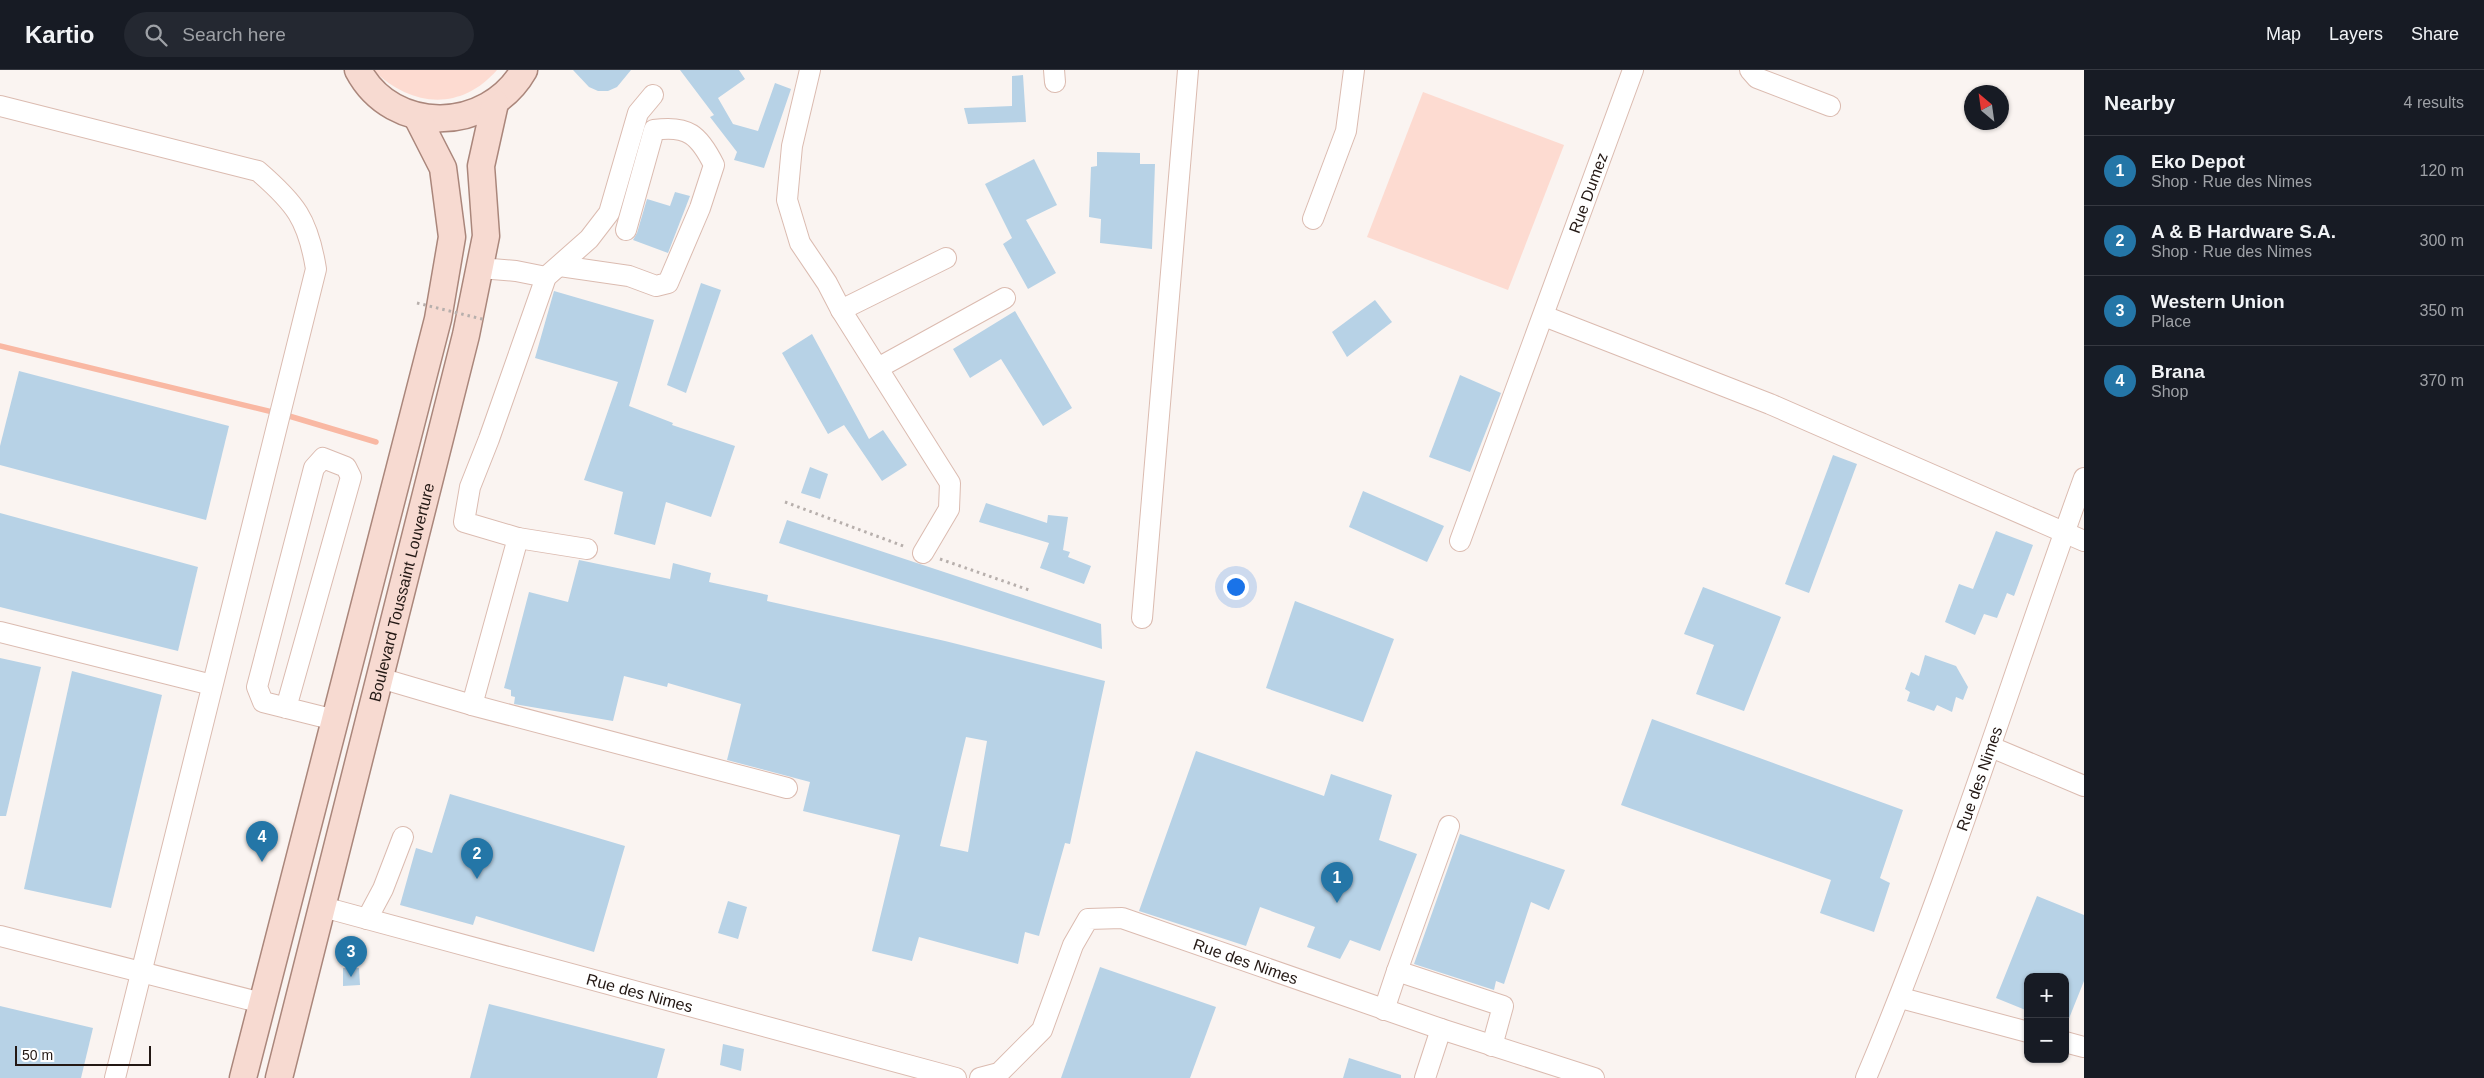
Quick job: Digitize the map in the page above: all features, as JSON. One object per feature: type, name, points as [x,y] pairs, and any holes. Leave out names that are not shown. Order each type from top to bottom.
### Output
[{"type":"main road","points":[[358,70],[365,82],[388,104],[417,117],[444,120],[471,115],[495,103],[517,83],[524,70]]},
{"type":"main road","name":"Boulevard Toussaint Louverture","points":[[279,1078],[466,335],[486,236],[481,166],[495,103]]},
{"type":"main road","name":"Boulevard Toussaint Louverture","points":[[243,1078],[438,319],[452,237],[443,168],[417,117]]},
{"type":"street","points":[[810,70],[792,146],[786,200],[800,243],[827,283],[841,310],[950,483],[949,508],[923,553]]},
{"type":"street","points":[[1142,618],[1188,70]]},
{"type":"street","points":[[1313,219],[1346,131],[1354,70]]},
{"type":"street","name":"Rue Dumez","points":[[1460,542],[1544,316],[1632,70]]},
{"type":"street","points":[[1750,70],[1757,78],[1830,106]]},
{"type":"street","points":[[587,549],[518,538],[464,522],[470,487],[553,271],[589,239],[609,213],[638,113],[653,95]]},
{"type":"street","points":[[0,106],[258,171],[283,193],[302,220],[311,239],[316,269],[115,1078]]},
{"type":"street","points":[[480,268],[629,276],[656,286],[668,282],[700,208],[714,165],[698,140],[679,128],[654,130],[626,230]]},
{"type":"street","points":[[841,310],[946,258]]},
{"type":"street","points":[[878,368],[1005,298]]},
{"type":"street","points":[[1544,316],[1770,404],[2064,534],[2084,541]]},
{"type":"street","points":[[286,708],[351,477],[346,467],[323,458],[314,468],[257,687],[263,702],[286,708],[334,720]]},
{"type":"street","name":"Rue des Nimes","points":[[1866,1078],[1900,998],[1991,747],[2084,478]]},
{"type":"street","points":[[472,705],[518,538]]},
{"type":"street","points":[[0,632],[212,685]]},
{"type":"street","points":[[380,678],[472,705],[787,788]]},
{"type":"street","points":[[1991,747],[2084,786]]},
{"type":"street","points":[[1384,1010],[1449,826]]},
{"type":"street","points":[[367,919],[382,889],[403,837]]},
{"type":"street","name":"Rue des Nimes","points":[[323,907],[956,1078]]},
{"type":"street","name":"Rue des Nimes","points":[[992,1076],[1042,1030],[1073,945],[1088,919],[1122,918],[1384,1010],[1594,1078]]},
{"type":"street","points":[[0,936],[262,1003]]},
{"type":"street","points":[[1397,971],[1504,1006],[1492,1046]]},
{"type":"street","points":[[1900,998],[2024,1031]]},
{"type":"street","points":[[1425,1078],[1441,1029]]},
{"type":"street","points":[[2069,1043],[2084,1047]]},
{"type":"path","points":[[417,304],[486,320]]},
{"type":"shaded area","points":[[373,70],[497,70],[483,84],[467,93],[452,98],[435,100],[403,92]]},
{"type":"shaded area","points":[[1423,92],[1564,145],[1508,290],[1367,237]]},
{"type":"building","points":[[573,70],[631,70],[617,87],[608,91],[598,91],[589,87]]},
{"type":"building","points":[[680,70],[739,70],[745,79],[718,98],[733,124],[758,131],[775,83],[791,89],[764,168],[734,160],[737,152],[710,117],[714,115]]},
{"type":"building","points":[[1023,75],[1026,122],[968,124],[964,108],[1012,106],[1012,76]]},
{"type":"building","points":[[1097,152],[1140,153],[1140,164],[1155,164],[1152,249],[1100,243],[1101,219],[1089,217],[1091,167],[1097,166]]},
{"type":"building","points":[[1034,159],[1057,205],[1026,220],[1056,273],[1028,289],[1003,244],[1012,238],[985,184]]},
{"type":"building","points":[[675,192],[690,196],[668,253],[633,240],[637,233],[647,199],[670,206]]},
{"type":"building","points":[[701,283],[721,290],[686,393],[667,385]]},
{"type":"building","points":[[554,291],[654,320],[629,406],[673,423],[672,425],[735,446],[711,517],[666,502],[655,545],[614,534],[623,492],[584,480],[618,382],[535,358]]},
{"type":"building","points":[[1375,300],[1392,322],[1347,357],[1332,332]]},
{"type":"building","points":[[1015,311],[1072,408],[1043,426],[1001,359],[970,378],[953,349]]},
{"type":"building","points":[[812,334],[869,439],[883,430],[907,465],[882,481],[844,425],[828,434],[782,353]]},
{"type":"building","points":[[19,371],[229,426],[206,520],[0,465],[0,446]]},
{"type":"building","points":[[1460,375],[1501,393],[1470,472],[1429,457]]},
{"type":"building","points":[[1833,455],[1857,464],[1809,593],[1785,584]]},
{"type":"building","points":[[810,467],[828,474],[820,499],[801,493]]},
{"type":"building","points":[[1363,491],[1444,526],[1427,562],[1349,527]]},
{"type":"building","points":[[986,503],[1047,523],[1048,515],[1068,517],[1063,550],[1070,552],[1068,557],[1091,566],[1084,584],[1040,568],[1049,543],[979,522]]},
{"type":"building","points":[[0,513],[198,567],[178,651],[0,607]]},
{"type":"building","points":[[787,520],[1101,624],[1102,649],[779,543]]},
{"type":"building","points":[[1996,531],[2033,545],[2014,596],[2007,593],[1997,618],[1984,614],[1975,635],[1945,622],[1959,584],[1973,589]]},
{"type":"building","points":[[579,560],[670,579],[673,563],[711,573],[709,582],[768,595],[767,601],[945,641],[1105,681],[1070,844],[1065,843],[1039,936],[1025,932],[1018,964],[919,937],[912,961],[872,951],[900,835],[803,811],[810,782],[727,760],[741,704],[668,683],[667,687],[624,676],[613,721],[514,704],[515,697],[511,696],[511,690],[504,688],[529,592],[568,602]],"holes":[[[966,737],[987,741],[968,852],[940,846]]]},
{"type":"building","points":[[1703,587],[1781,617],[1744,711],[1696,694],[1714,645],[1684,634]]},
{"type":"building","points":[[1295,601],[1394,639],[1363,722],[1266,688]]},
{"type":"building","points":[[1925,655],[1956,666],[1968,687],[1963,700],[1956,697],[1952,712],[1937,705],[1934,711],[1907,701],[1910,692],[1905,689],[1911,672],[1919,676]]},
{"type":"building","points":[[0,658],[41,667],[6,816],[0,816]]},
{"type":"building","points":[[72,671],[162,695],[111,908],[24,889]]},
{"type":"building","points":[[1652,719],[1903,810],[1880,878],[1890,883],[1874,932],[1820,913],[1831,880],[1621,805]]},
{"type":"building","points":[[1196,751],[1324,796],[1331,774],[1392,795],[1379,840],[1417,854],[1380,951],[1350,940],[1340,959],[1307,947],[1315,927],[1260,907],[1246,946],[1139,911]]},
{"type":"building","points":[[450,794],[625,846],[594,952],[476,916],[473,925],[400,905],[416,848],[432,853]]},
{"type":"building","points":[[1460,834],[1565,870],[1549,910],[1531,902],[1504,984],[1496,981],[1494,990],[1414,964]]},
{"type":"building","points":[[2037,896],[2084,915],[2084,981],[2069,1018],[2069,973],[2024,973],[2024,1009],[1996,998]]},
{"type":"building","points":[[728,901],[747,907],[738,939],[718,933]]},
{"type":"building","points":[[1100,967],[1216,1007],[1190,1078],[1061,1078]]},
{"type":"building","points":[[343,968],[359,968],[360,985],[343,986]]},
{"type":"building","points":[[489,1004],[665,1049],[657,1078],[470,1078]]},
{"type":"building","points":[[0,1006],[93,1028],[81,1078],[0,1078]]},
{"type":"building","points":[[723,1044],[744,1049],[741,1071],[720,1065]]},
{"type":"building","points":[[1349,1058],[1401,1075],[1401,1078],[1343,1078]]},
{"type":"waterway","points":[[0,346],[289,416],[376,442]]},
{"type":"place","name":"Brana","points":[[262,862]]},
{"type":"place","name":"A & B Hardware S.A.","points":[[477,879]]},
{"type":"place","name":"Eko Depot","points":[[1337,903]]},
{"type":"place","name":"Western Union","points":[[351,977]]}]
